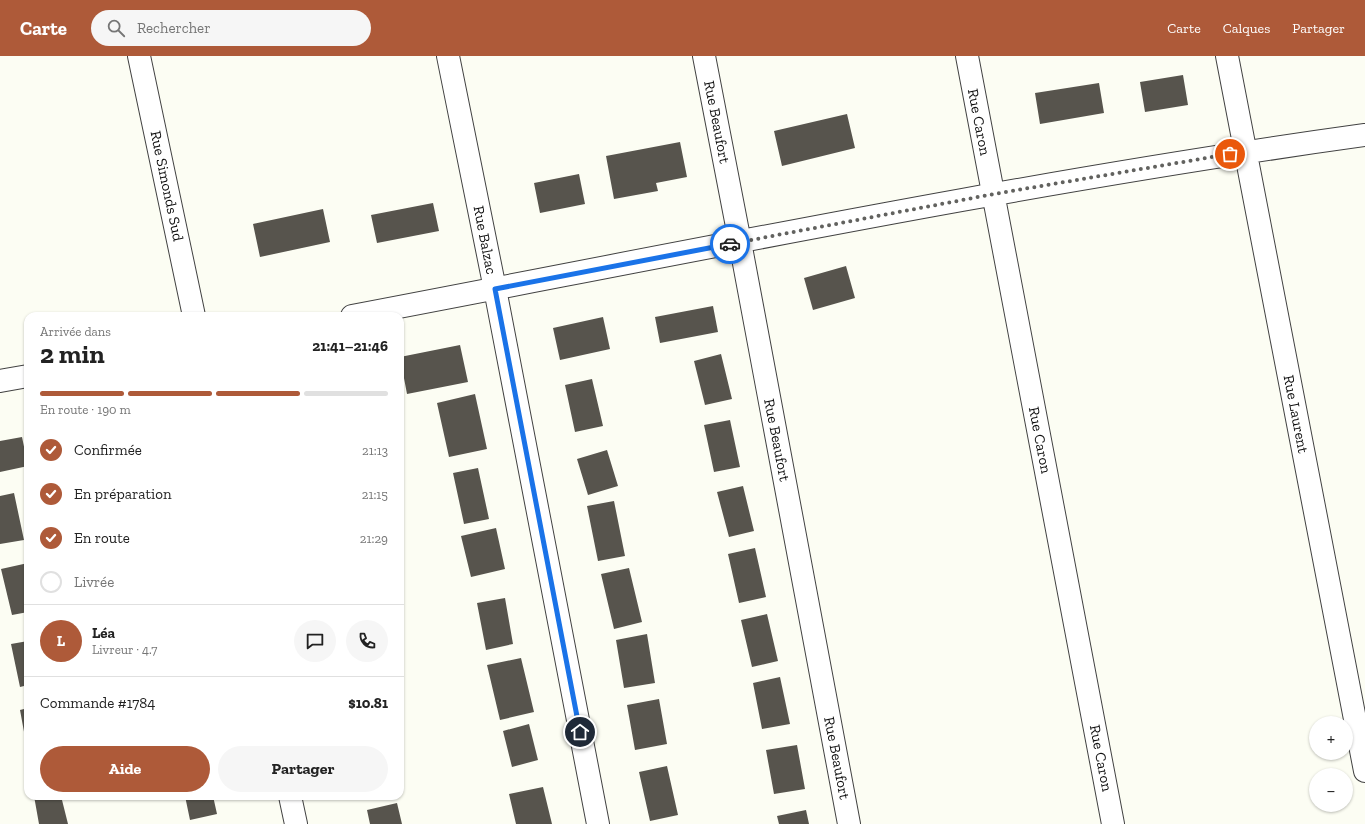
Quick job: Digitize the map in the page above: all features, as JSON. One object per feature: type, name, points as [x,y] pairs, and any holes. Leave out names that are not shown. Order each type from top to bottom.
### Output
[{"type":"street","name":"Rue Simonds Sud","points":[[139,56],[193,312]]},
{"type":"street","name":"Rue Balzac","points":[[448,56],[495,289],[598,824]]},
{"type":"street","name":"Rue Beaufort","points":[[704,56],[849,824]]},
{"type":"street","name":"Rue Caron","points":[[966,56],[994,194],[1113,824]]},
{"type":"street","name":"Rue Laurent","points":[[1227,56],[1365,771]]},
{"type":"street","points":[[373,312],[994,194],[1246,152],[1365,135]]},
{"type":"street","points":[[0,381],[24,377]]},
{"type":"street","points":[[291,800],[296,824]]},
{"type":"building","points":[[1183,75],[1188,105],[1145,112],[1140,82]]},
{"type":"building","points":[[1099,83],[1104,113],[1040,124],[1035,93]]},
{"type":"building","points":[[847,114],[855,148],[782,166],[774,131]]},
{"type":"building","points":[[680,142],[687,177],[656,183],[658,191],[614,199],[606,156]]},
{"type":"building","points":[[579,174],[585,204],[540,213],[534,183]]},
{"type":"building","points":[[433,203],[439,231],[377,243],[371,215]]},
{"type":"building","points":[[323,209],[330,242],[260,257],[253,224]]},
{"type":"building","points":[[846,266],[855,298],[813,310],[804,278]]},
{"type":"building","points":[[713,306],[718,332],[660,343],[655,317]]},
{"type":"building","points":[[603,317],[610,349],[560,360],[553,328]]},
{"type":"building","points":[[460,345],[468,382],[407,394],[404,378],[404,356]]},
{"type":"building","points":[[721,354],[732,399],[705,405],[694,361]]},
{"type":"building","points":[[592,379],[603,426],[575,432],[565,385]]},
{"type":"building","points":[[475,394],[487,449],[449,457],[437,403]]},
{"type":"building","points":[[730,420],[740,467],[714,472],[704,425]]},
{"type":"building","points":[[22,437],[24,447],[24,467],[0,472],[0,441]]},
{"type":"building","points":[[607,450],[618,486],[588,495],[577,459]]},
{"type":"building","points":[[478,468],[489,519],[464,524],[453,473]]},
{"type":"building","points":[[743,486],[754,531],[729,537],[717,492]]},
{"type":"building","points":[[14,493],[24,540],[0,544],[0,496]]},
{"type":"building","points":[[614,501],[625,556],[598,561],[587,506]]},
{"type":"building","points":[[496,528],[505,569],[471,577],[461,536]]},
{"type":"building","points":[[755,548],[766,597],[739,603],[728,554]]},
{"type":"building","points":[[24,564],[24,613],[12,615],[1,569]]},
{"type":"building","points":[[629,568],[642,622],[614,629],[601,574]]},
{"type":"building","points":[[505,598],[513,644],[486,650],[477,603]]},
{"type":"building","points":[[767,614],[778,661],[752,667],[741,620]]},
{"type":"building","points":[[647,634],[655,683],[624,688],[616,640]]},
{"type":"building","points":[[24,642],[24,686],[20,687],[11,644]]},
{"type":"building","points":[[521,658],[534,712],[500,720],[487,665]]},
{"type":"building","points":[[780,677],[790,724],[762,729],[753,683]]},
{"type":"building","points":[[659,699],[667,744],[635,750],[627,705]]},
{"type":"building","points":[[24,709],[24,732],[20,710]]},
{"type":"building","points":[[529,724],[538,760],[512,767],[503,731]]},
{"type":"building","points":[[797,745],[805,789],[774,794],[766,750]]},
{"type":"building","points":[[667,766],[678,815],[650,821],[639,772]]},
{"type":"building","points":[[543,787],[552,824],[516,824],[509,794]]},
{"type":"building","points":[[35,800],[62,800],[68,824],[39,824]]},
{"type":"building","points":[[186,800],[214,800],[217,814],[190,820]]},
{"type":"building","points":[[397,803],[402,824],[370,824],[367,810]]},
{"type":"building","points":[[806,810],[809,824],[779,824],[777,816]]},
{"type":"way so far","points":[[730,244],[994,194],[1230,154]]},
{"type":"route","points":[[580,732],[495,289],[730,244]]}]
